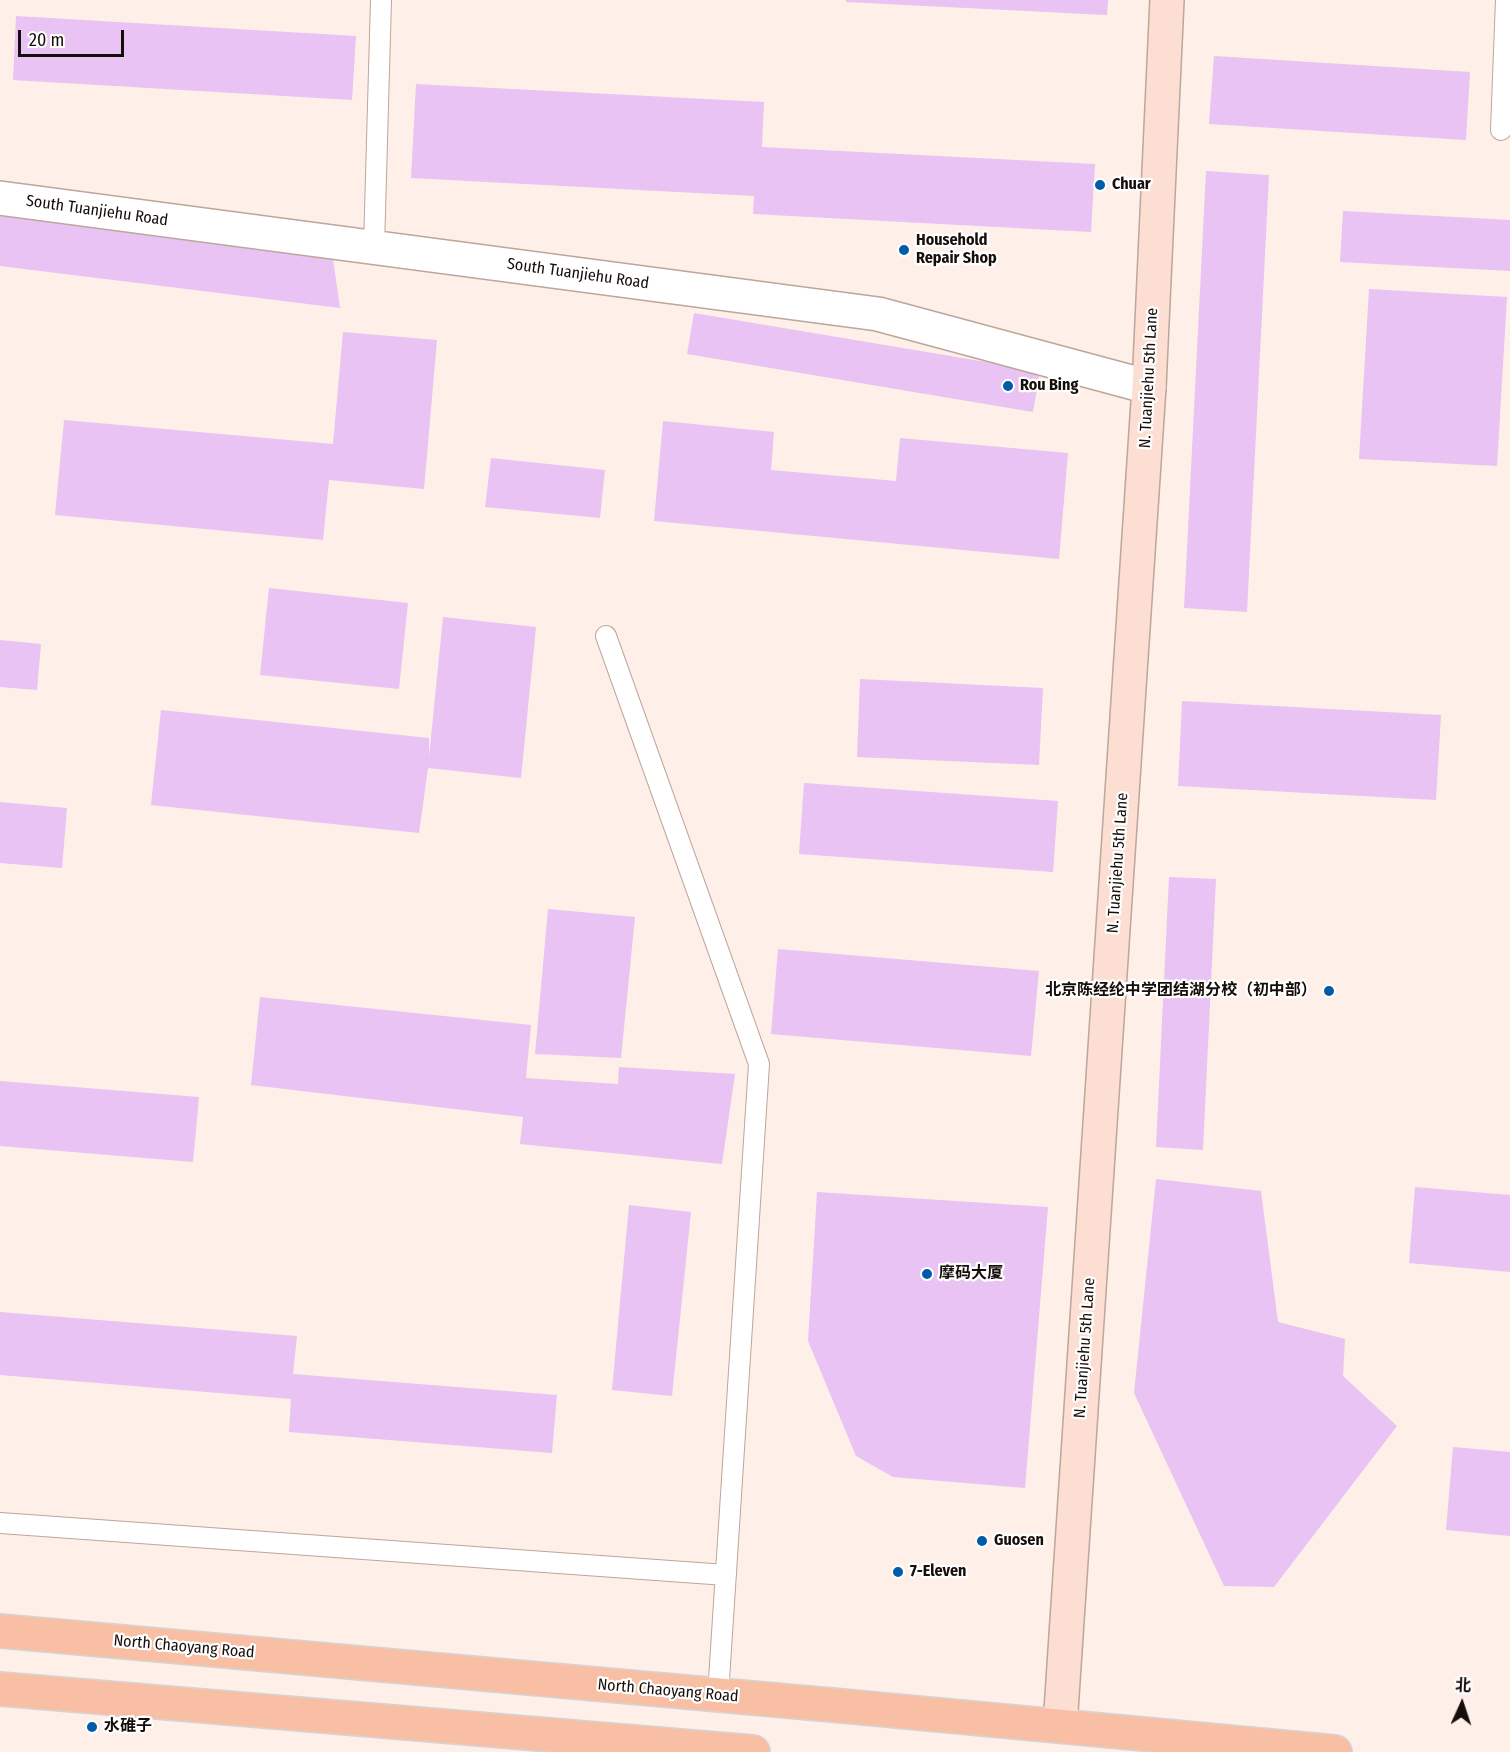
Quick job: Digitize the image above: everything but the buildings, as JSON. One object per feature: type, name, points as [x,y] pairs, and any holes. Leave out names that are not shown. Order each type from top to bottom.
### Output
[{"type":"main road","name":"North Chaoyang Road","points":[[0,1631],[1335,1752]]},
{"type":"main road","points":[[0,1689],[753,1752]]},
{"type":"street","name":"N. Tuanjiehu 5th Lane","points":[[1060,1726],[1149,387],[1167,0]]},
{"type":"street","name":"South Tuanjiehu Road","points":[[0,198],[878,314],[1149,387]]},
{"type":"lane","points":[[374,247],[381,0]]},
{"type":"lane","points":[[1501,130],[1506,0]]},
{"type":"lane","points":[[606,636],[759,1064],[718,1695]]},
{"type":"lane","points":[[0,1523],[726,1575]]},
{"type":"place","name":"Chuar","points":[[1100,185]]},
{"type":"place","name":"Household Repair Shop","points":[[904,250]]},
{"type":"place","name":"Rou Bing","points":[[1008,386]]},
{"type":"place","name":"北京陈经纶中学团结湖分校（初中部）","points":[[1329,991]]},
{"type":"place","name":"摩码大厦","points":[[927,1274]]},
{"type":"place","name":"Guosen","points":[[982,1541]]},
{"type":"place","name":"7-Eleven","points":[[898,1572]]},
{"type":"place","name":"水碓子","points":[[92,1727]]}]
